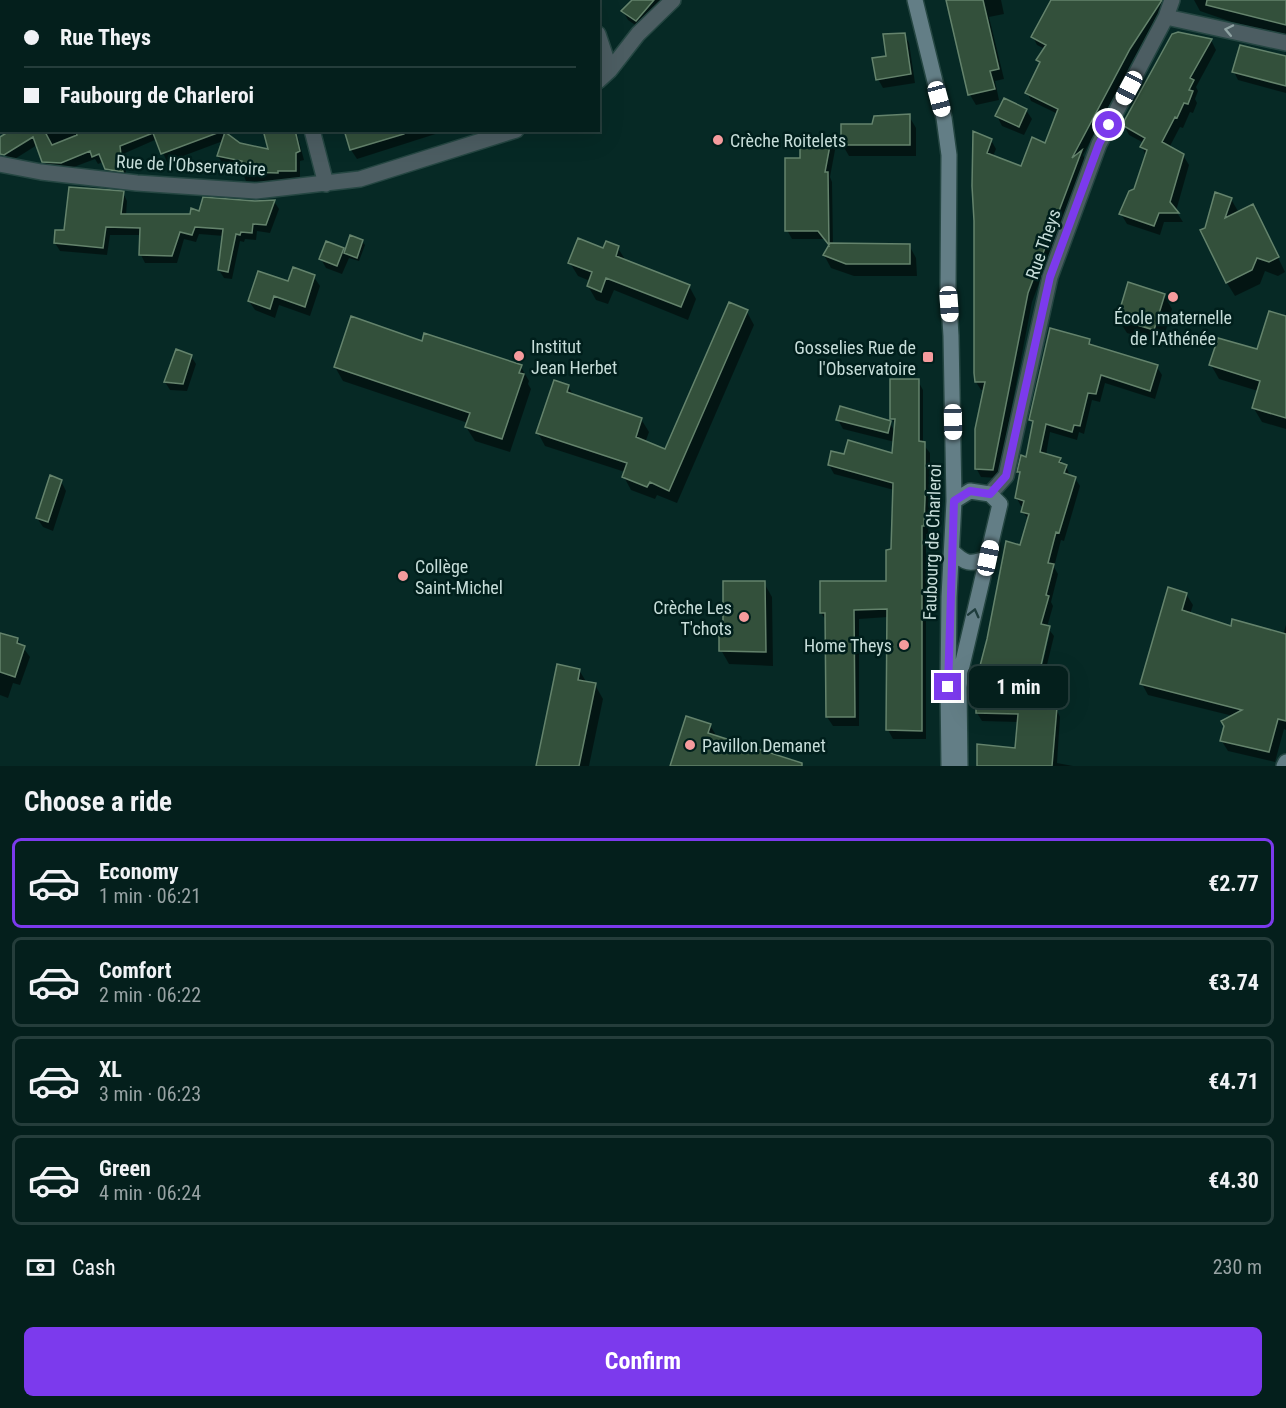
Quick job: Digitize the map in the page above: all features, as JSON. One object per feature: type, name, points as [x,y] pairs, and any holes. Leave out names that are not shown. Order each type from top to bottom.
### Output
[{"type":"main road","name":"Faubourg de Charleroi","points":[[915,0],[944,118],[949,155],[948,288],[954,479],[948,687],[950,766]]},
{"type":"main road","points":[[954,479],[970,491],[990,494],[1000,504],[961,670],[959,687],[960,766]]},
{"type":"main road","points":[[954,501],[970,491]]},
{"type":"main road","points":[[952,550],[963,561],[976,563],[988,558]]},
{"type":"street","points":[[600,79],[638,34],[673,0]]},
{"type":"street","name":"Rue Theys","points":[[990,494],[1006,476],[1050,277],[1099,144],[1166,17],[1172,0]]},
{"type":"street","points":[[1166,17],[1286,42]]},
{"type":"street","points":[[600,40],[610,70]]},
{"type":"street","points":[[313,132],[326,184]]},
{"type":"street","name":"Rue de l'Observatoire","points":[[0,164],[40,172],[137,183],[256,191],[360,179],[510,132]]},
{"type":"building","points":[[632,0],[654,0],[636,21],[621,11]]},
{"type":"building","points":[[946,0],[983,0],[999,69],[990,71],[995,89],[968,95]]},
{"type":"building","points":[[1051,0],[1162,0],[1130,49],[1072,158],[1082,150],[1028,293],[993,470],[975,469],[975,429],[985,382],[975,382],[974,373],[973,131],[992,139],[987,153],[1021,166],[1032,137],[1045,143],[1058,109],[1025,93],[1040,62],[1036,60],[1046,45],[1031,37]]},
{"type":"building","points":[[1207,0],[1286,0],[1286,25],[1206,5]]},
{"type":"building","points":[[1178,32],[1212,39],[1190,78],[1194,80],[1189,90],[1193,91],[1188,104],[1184,103],[1162,142],[1184,154],[1170,202],[1179,213],[1159,213],[1154,226],[1119,214],[1129,191],[1134,189],[1147,150],[1140,147],[1145,138],[1122,125],[1172,34]]},
{"type":"building","points":[[905,33],[911,74],[876,80],[872,58],[886,56],[883,34]]},
{"type":"building","points":[[1240,45],[1286,56],[1286,86],[1232,72]]},
{"type":"building","points":[[1004,98],[1027,109],[1019,127],[995,116]]},
{"type":"building","points":[[910,114],[910,145],[841,145],[841,124],[872,124],[874,116]]},
{"type":"building","points":[[8,132],[45,132],[52,145],[77,135],[76,132],[220,132],[161,154],[153,133],[120,146],[123,172],[105,169],[99,154],[92,157],[90,151],[61,163],[42,162],[33,137],[4,155],[0,154],[0,137]]},
{"type":"building","points":[[225,132],[240,143],[268,149],[264,132],[295,132],[300,151],[296,153],[296,171],[240,172],[242,161],[217,156]]},
{"type":"building","points":[[345,132],[404,132],[404,134],[350,150]]},
{"type":"building","points":[[800,140],[831,140],[825,172],[828,172],[829,245],[818,231],[785,231],[785,158],[800,158]]},
{"type":"building","points":[[69,187],[124,191],[121,214],[190,214],[191,208],[199,211],[203,197],[255,201],[275,200],[266,225],[253,224],[252,233],[236,234],[228,272],[218,270],[223,229],[195,227],[192,235],[180,232],[172,256],[139,255],[140,228],[106,227],[103,248],[54,243],[55,230],[64,230]]},
{"type":"building","points":[[1215,192],[1232,198],[1225,218],[1253,204],[1279,257],[1269,262],[1257,258],[1252,270],[1226,283],[1200,230],[1205,228]]},
{"type":"building","points":[[350,235],[363,240],[357,258],[344,253]]},
{"type":"building","points":[[578,238],[603,248],[606,241],[619,246],[616,256],[690,285],[681,307],[606,278],[601,292],[587,286],[592,272],[568,263]]},
{"type":"building","points":[[326,241],[344,248],[337,266],[319,259]]},
{"type":"building","points":[[830,243],[910,244],[910,264],[846,264],[823,255]]},
{"type":"building","points":[[293,267],[315,275],[305,307],[274,296],[270,309],[248,301],[258,271],[288,281]]},
{"type":"building","points":[[1128,282],[1165,294],[1154,330],[1117,319]]},
{"type":"building","points":[[729,302],[748,310],[669,491],[650,482],[647,487],[622,477],[627,463],[536,433],[554,380],[569,385],[567,392],[642,418],[636,437],[665,449]]},
{"type":"building","points":[[1269,311],[1286,316],[1286,418],[1252,408],[1260,381],[1209,365],[1218,338],[1257,349]]},
{"type":"building","points":[[351,316],[422,341],[424,333],[522,365],[519,373],[524,374],[502,439],[465,427],[470,413],[334,367]]},
{"type":"building","points":[[1050,328],[1090,339],[1089,344],[1158,365],[1150,391],[1101,375],[1096,394],[1088,393],[1080,426],[1074,425],[1072,432],[1046,424],[1040,452],[1061,458],[1059,462],[1067,465],[1064,473],[1076,477],[1059,533],[1056,532],[1048,563],[1054,564],[1046,595],[1049,596],[1041,624],[1050,626],[1040,670],[1029,668],[1025,701],[1057,707],[1052,766],[977,766],[977,744],[1015,748],[1018,714],[976,713],[976,681],[987,639],[1006,541],[1020,545],[1029,514],[1021,512],[1024,501],[1015,498],[1020,472],[1017,472],[1021,455],[1026,457],[1033,421],[1029,420]]},
{"type":"building","points":[[176,349],[192,355],[183,384],[164,382]]},
{"type":"building","points":[[890,379],[919,379],[919,441],[925,442],[925,499],[924,526],[922,526],[922,731],[886,730],[887,609],[854,610],[855,717],[826,717],[825,613],[820,613],[820,581],[886,581],[886,550],[891,549],[893,483],[828,465],[831,451],[844,454],[848,440],[892,453],[895,419],[890,419]]},
{"type":"building","points":[[840,406],[891,421],[888,433],[836,420]]},
{"type":"building","points":[[50,475],[62,480],[48,522],[36,518]]},
{"type":"building","name":"Crèche Les T'chots","points":[[723,581],[765,581],[766,652],[719,651],[719,623],[723,623]]},
{"type":"building","points":[[1168,587],[1187,593],[1182,610],[1231,626],[1232,619],[1286,634],[1286,721],[1278,719],[1269,752],[1220,741],[1224,726],[1221,721],[1242,710],[1140,684]]},
{"type":"building","points":[[0,633],[18,638],[17,643],[25,646],[15,677],[0,672]]},
{"type":"building","points":[[557,664],[580,669],[578,680],[596,683],[579,766],[536,766]]},
{"type":"building","points":[[686,716],[711,724],[708,733],[802,763],[802,766],[670,766]]},
{"type":"place","name":"Crèche Roitelets","points":[[718,140]]},
{"type":"place","name":"École maternelle de l'Athénée","points":[[1173,297]]},
{"type":"place","name":"Institut Jean Herbet","points":[[519,356]]},
{"type":"place","name":"Gosselies Rue de l'Observatoire","points":[[928,357]]},
{"type":"place","name":"Collège Saint-Michel","points":[[403,576]]},
{"type":"place","name":"Crèche Les T'chots","points":[[744,617]]},
{"type":"place","name":"Home Theys","points":[[904,645]]},
{"type":"place","name":"Pavillon Demanet","points":[[690,745]]},
{"type":"route","points":[[948,687],[949,597],[954,501],[970,491],[990,494],[1006,476],[1050,277],[1099,144],[1109,125]]}]
